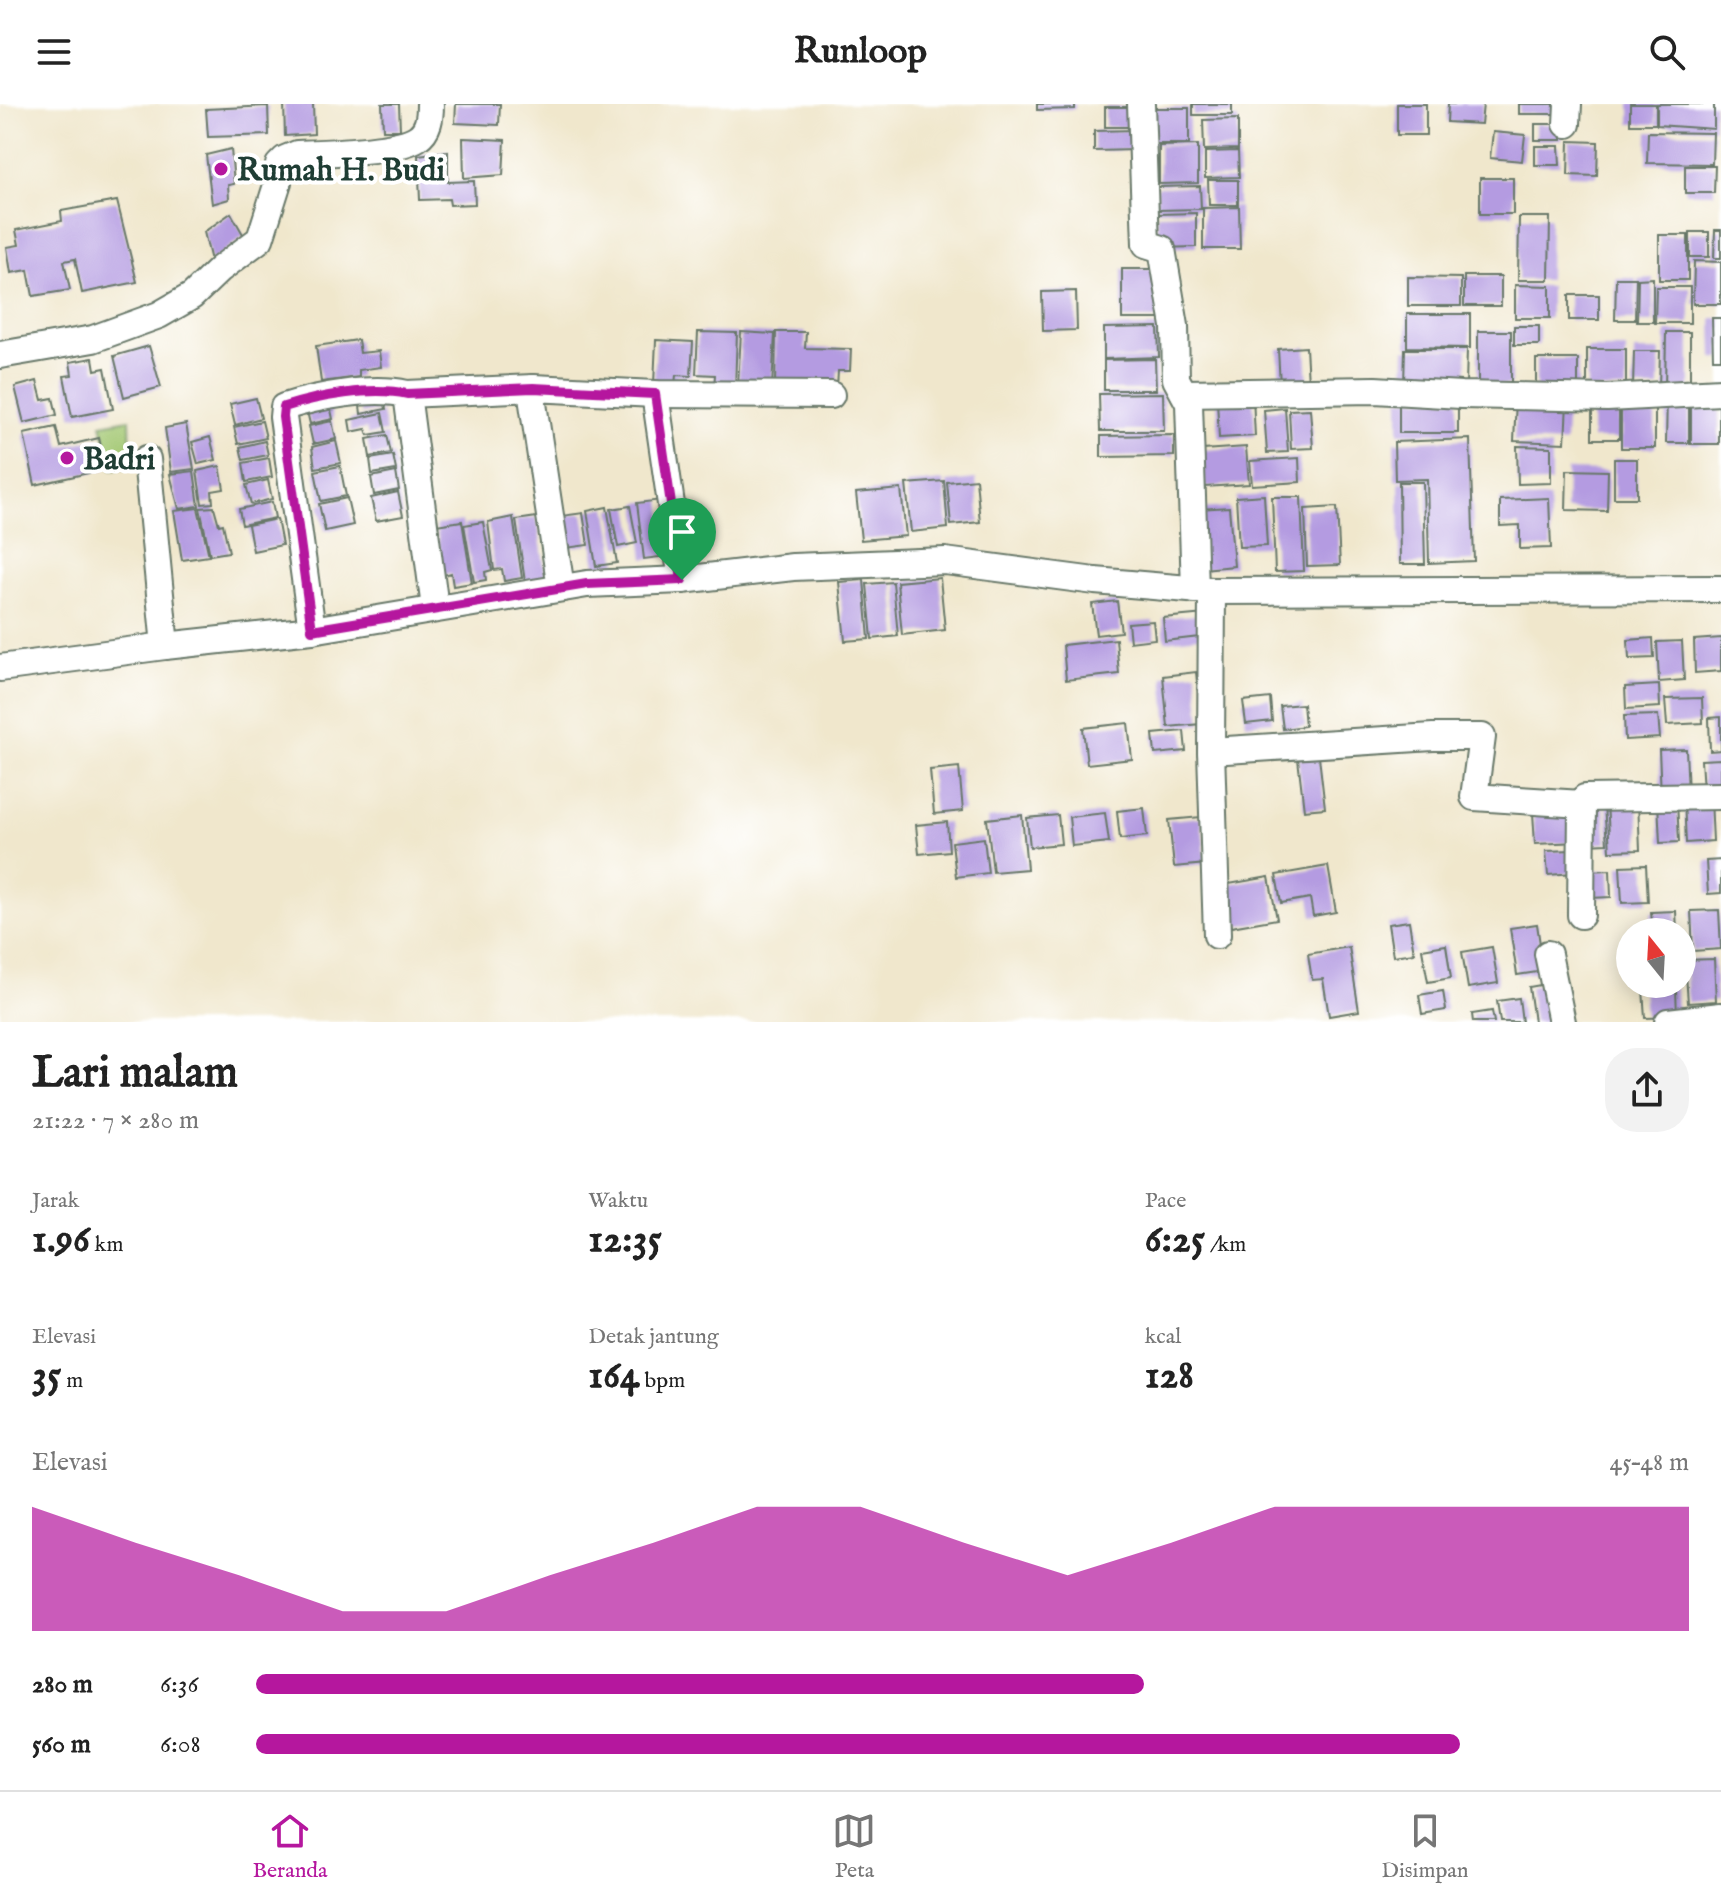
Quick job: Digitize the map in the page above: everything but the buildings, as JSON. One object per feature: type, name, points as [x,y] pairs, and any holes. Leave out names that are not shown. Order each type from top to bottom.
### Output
[{"type":"street","points":[[0,355],[93,339],[159,315],[192,296],[220,269],[260,239],[278,182],[279,165],[285,159],[297,154],[390,146],[414,140],[427,127],[430,104]]},
{"type":"street","points":[[1141,104],[1146,244],[1162,249],[1175,326],[1176,379],[1189,403],[1203,591],[1217,935]]},
{"type":"street","points":[[533,388],[561,588]]},
{"type":"street","points":[[312,630],[284,407],[306,400],[388,390],[407,394],[533,388],[655,394],[831,395]]},
{"type":"street","points":[[1184,393],[1375,390],[1607,398],[1721,392]]},
{"type":"street","points":[[407,394],[435,608]]},
{"type":"street","points":[[655,394],[682,580]]},
{"type":"street","points":[[147,459],[165,646]]},
{"type":"street","points":[[0,668],[312,630],[587,584],[682,580],[793,567],[945,561],[1095,581],[1203,591],[1721,589]]},
{"type":"street","points":[[1211,751],[1433,737],[1482,737],[1474,797],[1582,804]]},
{"type":"street","points":[[1581,915],[1582,804],[1585,798],[1721,796]]},
{"type":"street","points":[[1548,954],[1562,1022]]},
{"type":"street","points":[[1668,1022],[1721,1016]]},
{"type":"green space","points":[[130,419],[131,467],[112,469],[101,424]]},
{"type":"place","name":"Rumah H. Budi","points":[[221,169]]},
{"type":"place","name":"Badri","points":[[67,458]]},
{"type":"route","points":[[533,388],[655,394],[682,580],[587,584],[312,630],[284,407],[306,400],[388,390],[407,394],[533,388]]}]
